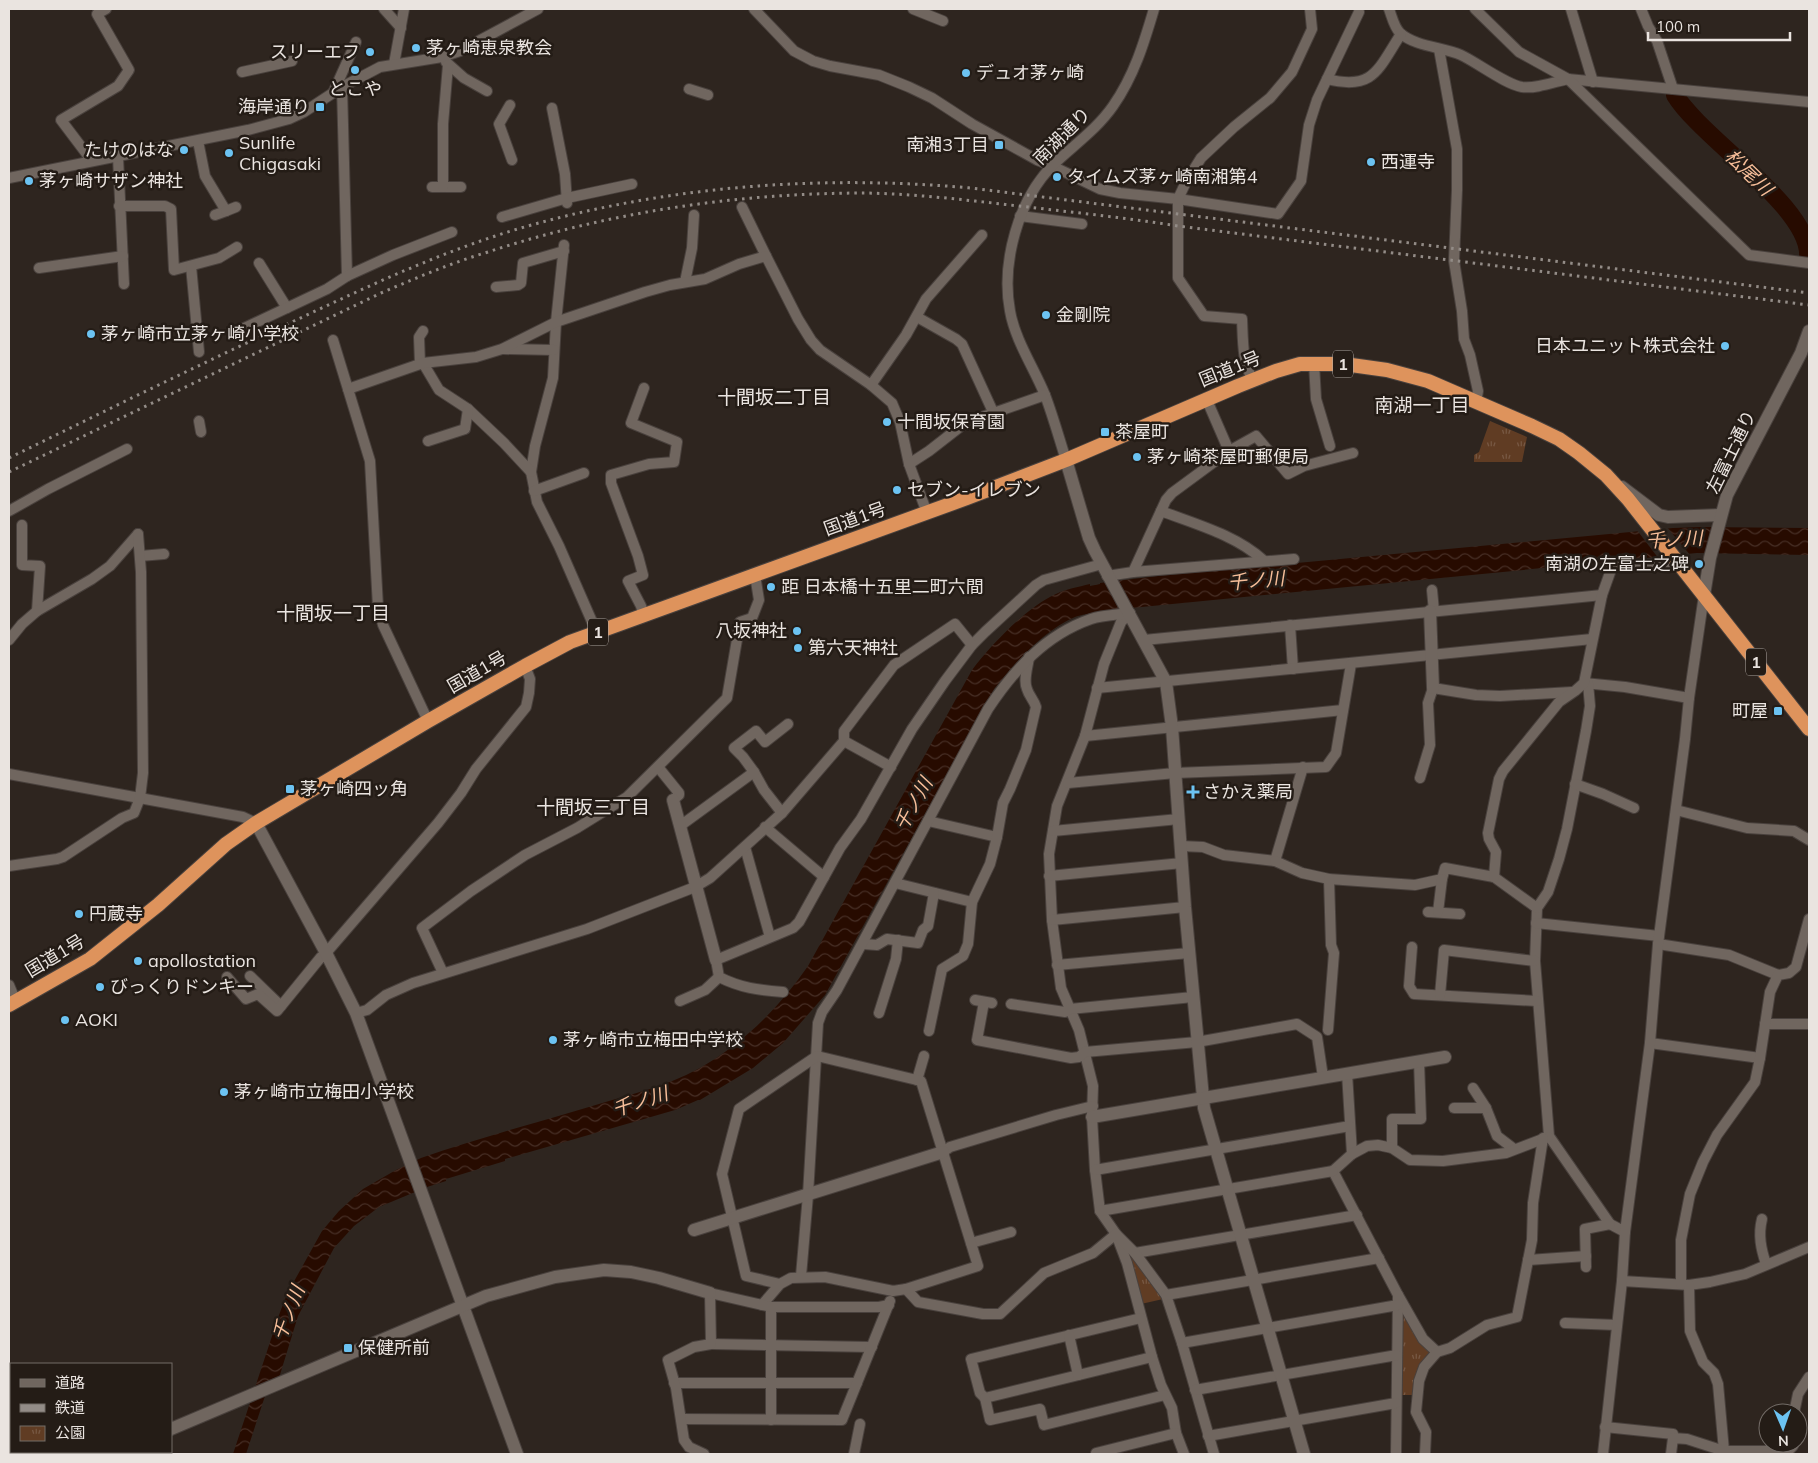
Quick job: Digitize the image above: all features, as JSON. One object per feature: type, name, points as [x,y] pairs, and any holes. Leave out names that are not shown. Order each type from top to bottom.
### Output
[{"type":"highway","name":"国道1号","points":[[12,1003],[90,959],[158,905],[226,844],[256,823],[428,721],[570,642],[927,513],[1066,460],[1206,398],[1300,364],[1344,364],[1398,372],[1428,381],[1559,439],[1579,453],[1606,475],[1650,527],[1809,729]]},
{"type":"street","points":[[92,161],[61,120],[118,86],[129,70],[96,14],[106,9]]},
{"type":"street","points":[[384,9],[401,28]]},
{"type":"street","points":[[394,64],[404,9]]},
{"type":"street","points":[[9,178],[248,130],[289,119],[380,67],[394,64],[445,61],[538,9]]},
{"type":"street","points":[[754,9],[794,51],[813,61],[879,75],[909,87],[932,98],[972,124],[1037,160],[1100,189],[1278,214],[1301,182],[1309,125],[1317,100],[1359,12]]},
{"type":"street","points":[[913,9],[943,21]]},
{"type":"street","name":"南湖通り","points":[[1066,460],[1045,395],[1012,324],[1008,298],[1010,248],[1020,216],[1034,190],[1052,166],[1096,127],[1113,106],[1133,73],[1154,9]]},
{"type":"street","points":[[1253,380],[1248,373],[1244,353],[1242,319],[1204,316],[1178,278],[1178,199],[1201,158],[1234,127],[1270,98],[1292,72],[1312,29],[1310,9]]},
{"type":"street","points":[[1389,9],[1395,27],[1401,34],[1439,49],[1459,54],[1499,77],[1522,87],[1568,79],[1809,102]]},
{"type":"street","points":[[1475,9],[1519,52],[1568,79],[1749,255],[1809,263]]},
{"type":"street","points":[[1571,9],[1593,82]]},
{"type":"street","points":[[1641,9],[1657,41],[1673,89]]},
{"type":"street","points":[[1327,79],[1348,83],[1365,80],[1377,71],[1401,34]]},
{"type":"street","points":[[332,94],[356,42]]},
{"type":"street","points":[[1439,49],[1457,149],[1454,261],[1464,339],[1470,355],[1478,391],[1476,402]]},
{"type":"street","points":[[242,72],[292,61]]},
{"type":"street","points":[[445,61],[464,78],[487,92]]},
{"type":"street","points":[[443,187],[445,61]]},
{"type":"street","points":[[342,87],[347,276]]},
{"type":"street","points":[[689,89],[708,96]]},
{"type":"street","points":[[510,105],[499,124],[513,148],[512,160]]},
{"type":"street","points":[[552,108],[560,143],[567,201]]},
{"type":"street","points":[[198,140],[205,176],[231,209],[215,215]]},
{"type":"street","points":[[118,157],[124,284]]},
{"type":"street","points":[[502,218],[632,184]]},
{"type":"street","points":[[432,187],[461,188]]},
{"type":"street","points":[[120,206],[165,206],[171,209],[174,270],[219,258],[237,247]]},
{"type":"street","points":[[742,208],[798,319],[811,340],[820,350],[871,385],[892,403],[896,410],[910,464],[927,513]]},
{"type":"street","points":[[685,282],[692,248],[694,215]]},
{"type":"street","points":[[1020,216],[1082,224]]},
{"type":"street","points":[[238,331],[327,288],[347,276],[393,255],[452,232]]},
{"type":"street","points":[[871,385],[890,360],[926,299],[982,235]]},
{"type":"street","points":[[496,287],[518,285],[522,280],[522,263],[564,248],[556,322],[553,378],[534,446],[531,472],[537,502],[559,546],[596,633]]},
{"type":"street","points":[[39,268],[123,256]]},
{"type":"street","points":[[348,389],[422,363],[476,357],[502,349],[556,322],[645,292],[685,282],[705,280],[739,264],[766,256]]},
{"type":"street","points":[[260,263],[287,308]]},
{"type":"street","points":[[192,266],[199,352]]},
{"type":"street","points":[[917,317],[962,344],[994,414]]},
{"type":"street","points":[[423,330],[419,337],[422,363],[439,390],[468,409],[531,472]]},
{"type":"street","name":"左富士通り","points":[[1704,595],[1710,558],[1727,495],[1801,354],[1809,331]]},
{"type":"street","points":[[334,340],[370,461],[378,607],[383,625],[428,721]]},
{"type":"street","points":[[502,349],[554,350]]},
{"type":"street","points":[[1314,363],[1316,399],[1330,446]]},
{"type":"street","points":[[644,388],[631,423],[677,442],[674,462],[649,464],[611,475],[610,483],[643,575],[628,581],[644,616]]},
{"type":"street","points":[[910,464],[965,423],[1045,395]]},
{"type":"street","points":[[1206,398],[1229,451]]},
{"type":"street","points":[[428,441],[466,429],[468,409]]},
{"type":"street","points":[[199,421],[201,432]]},
{"type":"street","points":[[1133,572],[1160,511],[1172,493],[1229,451],[1256,436],[1288,474],[1304,466],[1353,452]]},
{"type":"street","points":[[9,511],[127,449]]},
{"type":"street","points":[[1066,460],[1089,538],[1104,570],[1130,613],[1166,682],[1172,727],[1185,907],[1202,1098],[1215,1149],[1304,1454]]},
{"type":"street","points":[[534,491],[584,473]]},
{"type":"street","points":[[1606,475],[1659,515],[1668,517],[1720,516]]},
{"type":"street","points":[[1160,511],[1215,531],[1253,551],[1263,560]]},
{"type":"street","points":[[22,525],[22,565],[40,566],[37,611]]},
{"type":"street","points":[[9,640],[22,624],[37,611],[92,579],[110,566],[138,534],[140,556],[143,757],[140,798],[134,813],[115,823],[63,857],[9,866]]},
{"type":"street","points":[[140,556],[164,554]]},
{"type":"street","points":[[716,960],[793,928],[799,922],[840,848],[862,819],[912,730],[945,681],[972,645],[1036,584],[1044,580],[1104,570],[1133,572],[1294,559]]},
{"type":"street","points":[[1425,1454],[1426,1432],[1416,1412],[1419,1381],[1424,1367],[1436,1352],[1450,1348],[1487,1325],[1517,1317],[1532,1240],[1533,1203],[1546,1137],[1535,961],[1537,908],[1548,892],[1559,859],[1582,755],[1590,706],[1586,683],[1592,639],[1602,595],[1612,567],[1677,561]]},
{"type":"street","points":[[443,973],[422,928],[525,855],[577,828],[627,798],[727,698],[740,622],[752,618],[760,600],[755,576]]},
{"type":"street","points":[[1420,778],[1430,744],[1428,703],[1433,688],[1432,590]]},
{"type":"street","points":[[1144,640],[1290,624],[1602,595]]},
{"type":"street","points":[[1603,1454],[1622,1281],[1625,1232],[1650,1043],[1659,940],[1689,698],[1704,595]]},
{"type":"street","points":[[801,1276],[808,1195],[818,1023],[822,1012],[863,944],[988,709],[1003,687],[1029,657],[1044,644],[1067,629],[1093,618],[1130,613]]},
{"type":"street","points":[[1130,613],[1121,622],[1104,664],[1085,736],[1058,806],[1049,854],[1052,920],[1061,988],[1079,1030],[1093,1086],[1095,1170],[1100,1211],[1116,1234],[1135,1253],[1166,1296],[1182,1343],[1214,1454]]},
{"type":"street","points":[[356,1012],[367,1010],[386,995],[443,973],[587,929],[696,887],[710,878],[782,813],[844,741],[844,731],[894,665],[955,624],[972,645]]},
{"type":"street","points":[[1290,624],[1293,669]]},
{"type":"street","points":[[1097,688],[1592,639]]},
{"type":"street","points":[[929,1031],[942,969],[963,956],[968,944],[972,902],[986,874],[997,838],[1003,803],[1026,750],[1036,707],[1035,702],[1026,689],[1025,682],[1029,657]]},
{"type":"street","points":[[1068,783],[1175,773],[1326,767],[1336,753],[1350,664]]},
{"type":"street","points":[[227,977],[246,999],[258,994],[277,1011],[321,957],[327,955],[433,829],[461,794],[476,769],[526,707],[530,679],[525,666]]},
{"type":"street","points":[[1494,877],[1496,852],[1488,833],[1499,779],[1503,771],[1559,702],[1586,683],[1625,687],[1689,698]]},
{"type":"street","points":[[1433,688],[1476,695],[1500,696],[1574,692]]},
{"type":"street","points":[[1085,736],[1343,710]]},
{"type":"street","points":[[782,813],[764,790],[754,772],[734,748],[756,731],[764,742],[788,724]]},
{"type":"street","points":[[844,741],[891,767]]},
{"type":"street","points":[[658,767],[679,793],[679,796],[673,800],[719,977]]},
{"type":"street","points":[[1274,861],[1303,767]]},
{"type":"street","points":[[680,826],[754,772]]},
{"type":"street","points":[[9,774],[243,817],[256,823],[356,1012],[517,1454]]},
{"type":"street","points":[[1575,784],[1634,808]]},
{"type":"street","points":[[1676,810],[1747,828],[1794,831],[1809,840]]},
{"type":"street","points":[[1053,831],[1179,819]]},
{"type":"street","points":[[928,821],[997,838]]},
{"type":"street","points":[[766,827],[824,877]]},
{"type":"street","points":[[1182,846],[1203,847],[1224,855],[1274,861],[1302,873],[1329,879],[1415,885],[1442,879]]},
{"type":"street","points":[[745,847],[770,937]]},
{"type":"street","points":[[1050,876],[1182,863]]},
{"type":"street","points":[[1460,914],[1433,912],[1445,868],[1494,877],[1537,908]]},
{"type":"street","points":[[1328,1030],[1334,953],[1331,945],[1329,879]]},
{"type":"street","points":[[895,883],[972,902]]},
{"type":"street","points":[[863,944],[877,945],[887,939],[918,943],[922,930],[928,926],[934,893]]},
{"type":"street","points":[[1052,920],[1185,907]]},
{"type":"street","points":[[1536,923],[1659,940],[1729,955],[1778,976],[1789,974],[1796,966],[1809,919]]},
{"type":"street","points":[[879,1013],[896,959],[898,940]]},
{"type":"street","points":[[1412,947],[1408,986],[1414,994],[1537,1002]]},
{"type":"street","points":[[1440,995],[1444,950],[1535,961]]},
{"type":"street","points":[[1057,965],[1190,952]]},
{"type":"street","points":[[250,976],[281,1006]]},
{"type":"street","points":[[1724,1451],[1718,1384],[1714,1373],[1703,1362],[1690,1331],[1680,1240],[1690,1194],[1703,1162],[1717,1135],[1755,1082],[1770,992],[1778,976]]},
{"type":"street","points":[[719,977],[737,986],[783,992]]},
{"type":"street","points":[[680,1001],[705,990],[719,977]]},
{"type":"street","points":[[9,985],[12,1003]]},
{"type":"street","points":[[1011,1004],[1065,1012],[1070,1009],[1193,997]]},
{"type":"street","points":[[984,1002],[977,1040],[1072,1058],[1079,1057],[1085,1052],[1197,1042],[1297,1024],[1317,1037],[1323,1077]]},
{"type":"street","points":[[1765,1024],[1809,1024]]},
{"type":"street","points":[[1650,1043],[1760,1058]]},
{"type":"street","points":[[771,1420],[771,1345],[766,1306],[780,1284],[791,1278],[801,1276],[824,1276],[893,1291],[906,1289],[978,1266],[921,1082],[817,1056],[739,1109],[722,1174],[746,1276],[780,1284]]},
{"type":"street","points":[[917,1080],[924,1056]]},
{"type":"street","points":[[694,1230],[943,1152],[950,1147],[1038,1120],[1202,1098],[1445,1056]]},
{"type":"street","points":[[1392,1148],[1392,1119],[1421,1118],[1420,1061]]},
{"type":"street","points":[[1347,1073],[1352,1154]]},
{"type":"street","points":[[1473,1088],[1486,1108],[1497,1136],[1514,1149]]},
{"type":"street","points":[[1454,1108],[1486,1108]]},
{"type":"street","points":[[1095,1170],[1350,1126]]},
{"type":"street","points":[[1546,1137],[1610,1224],[1625,1232]]},
{"type":"street","points":[[1100,1211],[1333,1171],[1352,1154],[1367,1146],[1378,1145],[1392,1148],[1410,1160],[1463,1159],[1506,1152],[1546,1137]]},
{"type":"street","points":[[1333,1171],[1380,1258],[1398,1300],[1423,1338],[1436,1352]]},
{"type":"street","points":[[1135,1253],[1357,1215]]},
{"type":"street","points":[[1762,1219],[1760,1229],[1761,1250],[1766,1264]]},
{"type":"street","points":[[1528,1260],[1586,1261],[1585,1228],[1610,1224]]},
{"type":"street","points":[[971,1243],[1011,1232]]},
{"type":"street","points":[[906,1289],[918,1302],[983,1314],[1000,1314],[1044,1273],[1093,1253],[1116,1234]]},
{"type":"street","points":[[1116,1234],[1127,1263],[1160,1385],[1172,1408],[1176,1433],[1184,1454]]},
{"type":"street","points":[[1622,1281],[1685,1284],[1710,1282],[1739,1275],[1809,1247]]},
{"type":"street","points":[[1166,1296],[1380,1258]]},
{"type":"street","points":[[172,1429],[486,1296],[555,1277],[604,1270],[631,1272],[766,1306],[879,1307],[888,1305]]},
{"type":"street","points":[[681,1419],[842,1420],[893,1291]]},
{"type":"street","points":[[710,1293],[711,1344]]},
{"type":"street","points":[[1182,1343],[1398,1300]]},
{"type":"street","points":[[1396,1454],[1398,1300]]},
{"type":"street","points":[[1141,1318],[971,1359],[980,1394],[985,1398],[990,1420],[1040,1409],[1044,1425],[1166,1395]]},
{"type":"street","points":[[1565,1323],[1617,1325]]},
{"type":"street","points":[[1069,1335],[1078,1375]]},
{"type":"street","points":[[704,1454],[689,1447],[684,1440],[668,1360],[694,1346],[711,1344],[872,1347]]},
{"type":"street","points":[[1195,1390],[1397,1355]]},
{"type":"street","points":[[985,1398],[1152,1357]]},
{"type":"street","points":[[1796,1403],[1798,1394],[1809,1377]]},
{"type":"street","points":[[674,1383],[857,1383]]},
{"type":"street","points":[[1208,1436],[1396,1403]]},
{"type":"street","points":[[854,1454],[860,1424]]},
{"type":"street","points":[[1606,1427],[1673,1434],[1671,1454]]},
{"type":"street","points":[[1096,1453],[1176,1433]]},
{"type":"street","points":[[1673,1438],[1687,1439],[1724,1451],[1758,1451]]},
{"type":"green space","points":[[1490,421],[1527,437],[1522,462],[1474,462],[1474,455],[1479,452]]},
{"type":"green space","points":[[1126,1249],[1163,1299],[1141,1304]]},
{"type":"green space","points":[[1401,1303],[1431,1352],[1414,1395],[1399,1395]]},
{"type":"water","name":"千ノ川","points":[[1700,527],[1809,528],[1809,555],[1697,553],[1111,610],[1075,617],[1063,623],[1031,648],[994,689],[825,995],[783,1043],[753,1068],[700,1100],[675,1110],[505,1159],[505,1161],[446,1179],[446,1181],[379,1207],[354,1226],[334,1248],[298,1316],[275,1391],[265,1396],[246,1454],[233,1454],[287,1294],[322,1231],[339,1211],[363,1189],[421,1158],[637,1093],[686,1075],[730,1048],[759,1024],[785,996],[808,966],[972,670],[989,649],[1011,627],[1045,600],[1064,591],[1090,584],[1090,586],[1100,583],[1158,576]]},
{"type":"pier","points":[[1666,526],[1691,556],[1659,559],[1636,529]]},
{"type":"waterway","name":"松尾川","points":[[1675,95],[1707,132],[1753,174],[1793,218],[1805,239],[1808,258]]},
{"type":"railway","points":[[9,458],[353,293],[443,255],[535,224],[642,200],[697,192],[806,183],[916,184],[971,188],[1809,293]]},
{"type":"railway","points":[[9,472],[420,276],[534,238],[580,226],[627,216],[722,201],[817,194],[865,193],[967,200],[1809,305]]},
{"type":"place","name":"茅ヶ崎恵泉教会","points":[[416,48]]},
{"type":"place","name":"スリーエフ","points":[[370,52]]},
{"type":"place","name":"とこや","points":[[355,70]]},
{"type":"place","name":"デュオ茅ヶ崎","points":[[966,73]]},
{"type":"place","name":"海岸通り","points":[[320,107]]},
{"type":"place","name":"南湘3丁目","points":[[999,145]]},
{"type":"place","name":"たけのはな","points":[[184,150]]},
{"type":"place","name":"Sunlife Chigasaki","points":[[229,153]]},
{"type":"place","name":"西運寺","points":[[1371,162]]},
{"type":"place","name":"タイムズ茅ヶ崎南湘第4","points":[[1057,177]]},
{"type":"place","name":"茅ヶ崎サザン神社","points":[[29,181]]},
{"type":"place","name":"金剛院","points":[[1046,315]]},
{"type":"place","name":"茅ヶ崎市立茅ヶ崎小学校","points":[[91,334]]},
{"type":"place","name":"日本ユニット株式会社","points":[[1725,346]]},
{"type":"place","name":"十間坂保育園","points":[[887,422]]},
{"type":"place","name":"茶屋町","points":[[1105,432]]},
{"type":"place","name":"茅ヶ崎茶屋町郵便局","points":[[1137,457]]},
{"type":"place","name":"セブン-イレブン","points":[[897,490]]},
{"type":"place","name":"南湖の左富士之碑","points":[[1699,564]]},
{"type":"place","name":"距 日本橋十五里二町六間","points":[[771,587]]},
{"type":"place","name":"八坂神社","points":[[797,631]]},
{"type":"place","name":"第六天神社","points":[[798,648]]},
{"type":"place","name":"町屋","points":[[1778,711]]},
{"type":"place","name":"茅ヶ崎四ッ角","points":[[290,789]]},
{"type":"place","name":"さかえ薬局","points":[[1193,792]]},
{"type":"place","name":"円蔵寺","points":[[79,914]]},
{"type":"place","name":"apollostation","points":[[138,961]]},
{"type":"place","name":"びっくりドンキー","points":[[100,987]]},
{"type":"place","name":"AOKI","points":[[65,1020]]},
{"type":"place","name":"茅ヶ崎市立梅田中学校","points":[[553,1040]]},
{"type":"place","name":"茅ヶ崎市立梅田小学校","points":[[224,1092]]},
{"type":"place","name":"保健所前","points":[[348,1348]]},
{"type":"district","name":"十間坂二丁目","points":[[774,397]]},
{"type":"district","name":"南湖一丁目","points":[[1422,405]]},
{"type":"district","name":"十間坂一丁目","points":[[333,613]]},
{"type":"district","name":"十間坂三丁目","points":[[593,807]]}]
